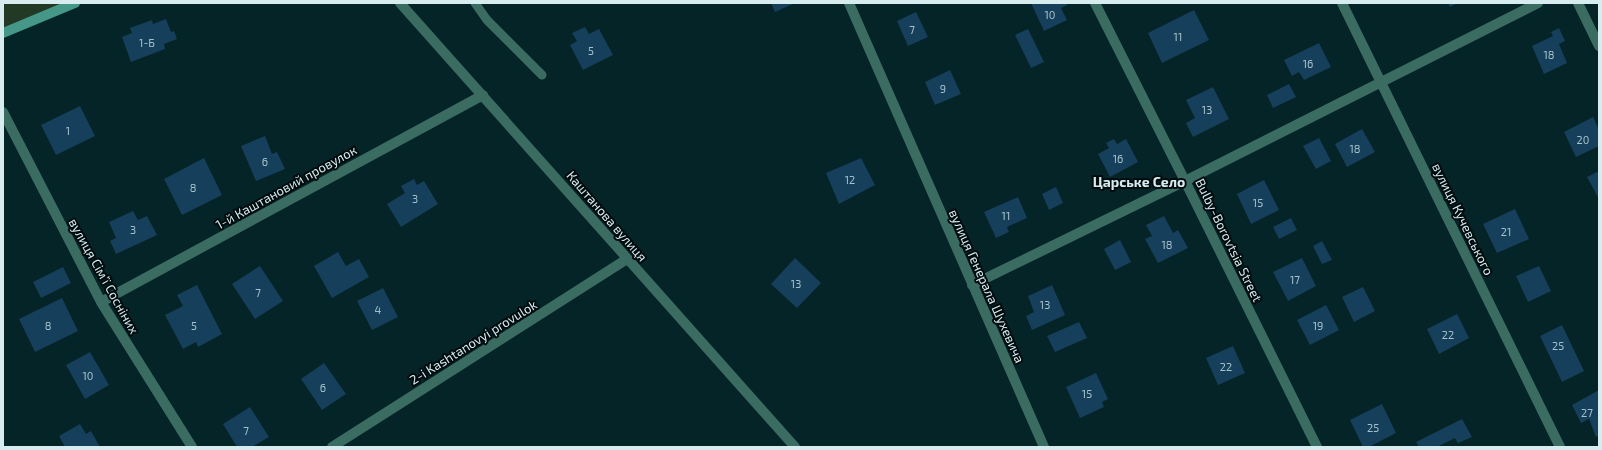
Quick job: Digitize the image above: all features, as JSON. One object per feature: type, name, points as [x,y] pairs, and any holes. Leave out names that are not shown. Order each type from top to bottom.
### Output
[{"type":"street","points":[[3,33],[75,3]]},
{"type":"street","name":"Каштанова вулиця","points":[[400,3],[792,446]]},
{"type":"street","name":"вулиця Генерала Шухевича","points":[[849,3],[1044,447]]},
{"type":"street","name":"Bulby-Borovtsia Street","points":[[1095,3],[1317,447]]},
{"type":"street","name":"вулиця Кучевського","points":[[1342,3],[1560,447]]},
{"type":"street","points":[[972,286],[1382,83],[1538,3]]},
{"type":"street","points":[[1578,3],[1599,46]]},
{"type":"street","name":"1-й Каштановий провулок","points":[[101,302],[483,95]]},
{"type":"street","name":"вулиця Сім’ї Сосніних","points":[[3,112],[101,302],[192,447]]},
{"type":"street","name":"2-i Kashtanovyi provulok","points":[[332,447],[627,259]]},
{"type":"lane","points":[[475,3],[487,20],[542,75]]},
{"type":"green space","points":[[3,3],[72,3],[3,33]]},
{"type":"building","points":[[771,3],[795,3],[775,12]]},
{"type":"building","points":[[1031,3],[1066,3],[1067,5],[1061,8],[1067,20],[1044,31]]},
{"type":"building","points":[[1448,3],[1457,3],[1450,7]]},
{"type":"building","points":[[1194,10],[1209,40],[1162,63],[1148,33]]},
{"type":"building","points":[[916,12],[928,37],[908,46],[897,21]]},
{"type":"building","points":[[166,19],[171,32],[174,31],[177,39],[164,44],[165,49],[131,62],[122,37],[132,33],[130,28],[152,20],[153,24]]},
{"type":"building","points":[[585,27],[589,34],[599,29],[613,55],[583,70],[570,45],[577,41],[572,33]]},
{"type":"building","points":[[1559,28],[1565,41],[1559,44],[1567,63],[1544,74],[1532,46],[1553,36],[1551,32]]},
{"type":"building","points":[[1028,29],[1044,62],[1031,68],[1015,35]]},
{"type":"building","points":[[1319,43],[1331,67],[1304,80],[1299,72],[1292,76],[1284,60]]},
{"type":"building","points":[[950,70],[961,94],[935,105],[925,82]]},
{"type":"building","points":[[1289,84],[1296,97],[1273,108],[1267,95]]},
{"type":"building","points":[[1213,87],[1229,119],[1193,137],[1186,123],[1195,118],[1186,100]]},
{"type":"building","points":[[80,106],[95,136],[56,155],[41,125]]},
{"type":"building","points":[[1593,117],[1599,130],[1599,146],[1576,157],[1564,132]]},
{"type":"building","points":[[1362,129],[1375,152],[1347,167],[1335,144]]},
{"type":"building","points":[[265,136],[272,154],[277,152],[285,169],[256,181],[241,146]]},
{"type":"building","points":[[1319,138],[1331,161],[1316,169],[1303,146]]},
{"type":"building","points":[[1114,139],[1117,144],[1126,139],[1138,162],[1110,177],[1098,154],[1109,148],[1106,143]]},
{"type":"building","points":[[204,158],[222,195],[182,215],[164,179]]},
{"type":"building","points":[[861,158],[875,185],[839,204],[826,173]]},
{"type":"building","points":[[1599,171],[1599,199],[1587,177]]},
{"type":"building","points":[[414,179],[417,185],[424,181],[438,204],[401,227],[387,204],[405,193],[401,186]]},
{"type":"building","points":[[1264,180],[1279,210],[1251,224],[1237,194]]},
{"type":"building","points":[[1056,187],[1063,203],[1049,210],[1042,194]]},
{"type":"building","points":[[1018,197],[1027,218],[1007,227],[1009,232],[996,238],[984,212]]},
{"type":"building","points":[[1515,209],[1529,239],[1497,253],[1483,224]]},
{"type":"building","points":[[133,211],[138,220],[147,216],[157,235],[116,254],[110,241],[116,238],[109,222]]},
{"type":"building","points":[[1164,216],[1173,233],[1178,230],[1188,248],[1158,263],[1145,239],[1152,236],[1146,225]]},
{"type":"building","points":[[1291,218],[1297,230],[1279,239],[1273,227]]},
{"type":"building","points":[[1120,240],[1131,262],[1115,270],[1104,249]]},
{"type":"building","points":[[1322,241],[1332,260],[1322,264],[1313,246]]},
{"type":"building","points":[[338,252],[346,266],[359,259],[369,277],[332,298],[314,266]]},
{"type":"building","points":[[795,258],[821,283],[797,308],[771,284]]},
{"type":"building","points":[[1302,258],[1316,286],[1288,301],[1273,272]]},
{"type":"building","points":[[260,266],[283,301],[255,319],[232,284]]},
{"type":"building","points":[[1539,266],[1551,291],[1528,302],[1516,276]]},
{"type":"building","points":[[63,267],[71,283],[41,298],[33,282]]},
{"type":"building","points":[[197,285],[222,334],[198,347],[196,342],[183,349],[165,315],[183,306],[177,295]]},
{"type":"building","points":[[1052,285],[1065,315],[1032,330],[1026,316],[1034,312],[1028,296]]},
{"type":"building","points":[[1363,287],[1375,311],[1354,322],[1342,297]]},
{"type":"building","points":[[383,288],[398,317],[372,330],[357,301]]},
{"type":"building","points":[[62,298],[78,331],[35,352],[19,319]]},
{"type":"building","points":[[1326,305],[1339,330],[1310,345],[1297,320]]},
{"type":"building","points":[[1457,314],[1469,338],[1439,354],[1427,329]]},
{"type":"building","points":[[1079,322],[1087,338],[1055,352],[1047,336]]},
{"type":"building","points":[[1562,325],[1584,371],[1562,382],[1540,336]]},
{"type":"building","points":[[1233,346],[1245,373],[1218,385],[1206,358]]},
{"type":"building","points":[[90,352],[109,385],[85,399],[66,365]]},
{"type":"building","points":[[324,363],[346,394],[322,410],[301,379]]},
{"type":"building","points":[[1096,373],[1108,399],[1102,402],[1104,407],[1080,418],[1066,387]]},
{"type":"building","points":[[1599,390],[1599,435],[1596,437],[1589,419],[1581,423],[1572,405]]},
{"type":"building","points":[[1382,404],[1396,433],[1369,447],[1363,447],[1350,420]]},
{"type":"building","points":[[250,407],[269,437],[252,447],[237,447],[223,424]]},
{"type":"building","points":[[1462,419],[1472,437],[1458,443],[1455,438],[1437,447],[1419,447],[1416,442]]},
{"type":"building","points":[[80,424],[86,434],[91,431],[100,447],[65,447],[59,436]]},
{"type":"district","name":"Царське Село","points":[[1139,181]]}]
